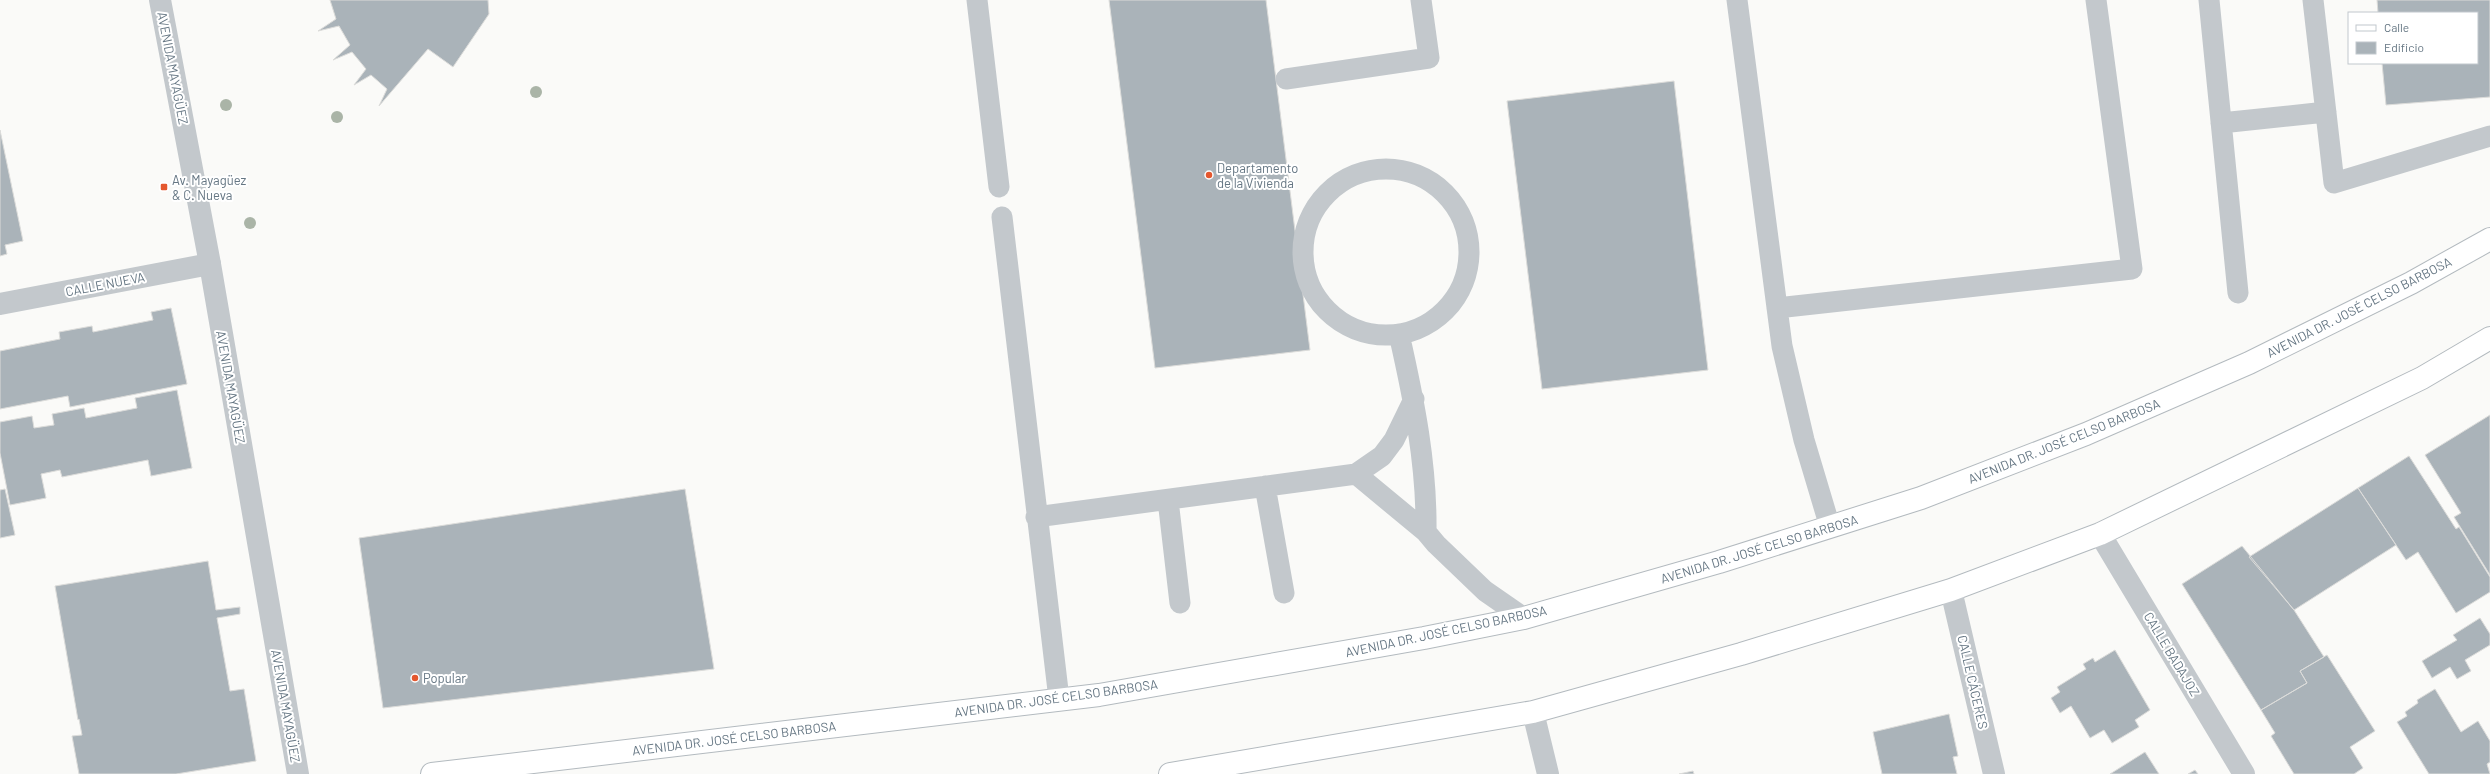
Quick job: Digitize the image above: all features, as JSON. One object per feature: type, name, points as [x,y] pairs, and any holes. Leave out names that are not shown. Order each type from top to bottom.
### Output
[{"type":"main road","name":"AVENIDA DR. JOSÉ CELSO BARBOSA","points":[[432,774],[1100,695],[1401,642],[1524,618],[1719,562],[1936,493],[2086,434],[2231,371],[2411,283],[2490,238]]},
{"type":"main road","points":[[1170,774],[1534,712],[1742,654],[1951,590],[2100,534],[2422,378],[2490,338]]},
{"type":"street","name":"AVENIDA MAYAGÜEZ","points":[[160,0],[210,264],[298,774]]},
{"type":"street","name":"CALLE NUEVA","points":[[0,304],[210,264]]},
{"type":"street","name":"CALLE BADAJOZ","points":[[2100,534],[2244,774]]},
{"type":"street","name":"CALLE CÁCERES","points":[[1951,590],[1994,774]]},
{"type":"street","points":[[1534,712],[1548,774]]},
{"type":"lane","points":[[977,0],[999,187]]},
{"type":"lane","points":[[1286,79],[1429,58],[1421,0]]},
{"type":"lane","points":[[1737,0],[1782,346],[1804,440],[1830,527]]},
{"type":"lane","points":[[1777,308],[2132,269],[2096,0]]},
{"type":"lane","points":[[2209,0],[2238,293]]},
{"type":"lane","points":[[2313,0],[2334,183],[2490,136]]},
{"type":"lane","points":[[2221,123],[2326,112]]},
{"type":"lane","points":[[1376,169],[1403,170],[1428,179],[1452,202],[1463,219],[1470,244],[1468,271],[1458,296],[1439,318],[1414,332],[1400,334],[1386,336],[1358,332],[1333,318],[1314,296],[1304,269],[1304,240],[1312,213],[1328,191],[1350,176],[1376,169]]},
{"type":"lane","points":[[1002,217],[1036,517],[1059,699]]},
{"type":"lane","points":[[1400,334],[1414,399],[1427,491],[1426,532]]},
{"type":"lane","points":[[1036,517],[1356,474],[1382,456],[1394,440],[1414,399]]},
{"type":"lane","points":[[1356,474],[1426,532],[1436,544],[1485,591],[1524,618]]},
{"type":"lane","points":[[1265,486],[1284,593]]},
{"type":"lane","points":[[1168,500],[1180,603]]},
{"type":"building","points":[[330,0],[488,0],[489,14],[453,67],[428,49],[379,106],[387,89],[371,75],[354,85],[366,69],[352,52],[333,60],[350,45],[339,26],[318,31],[336,19]]},
{"type":"building","name":"Departamento de la Vivienda","points":[[1109,0],[1266,0],[1310,350],[1155,368]]},
{"type":"building","points":[[2377,0],[2490,0],[2490,97],[2386,105],[2382,64],[2478,64],[2478,12],[2378,12]]},
{"type":"building","points":[[1674,81],[1708,370],[1542,389],[1507,101]]},
{"type":"building","points":[[0,130],[23,241],[5,245],[7,254],[0,256]]},
{"type":"building","points":[[171,308],[187,384],[70,407],[68,396],[0,409],[0,351],[60,339],[59,332],[92,326],[93,332],[153,320],[151,312]]},
{"type":"building","points":[[177,390],[192,468],[151,476],[148,460],[62,477],[60,470],[41,474],[46,498],[10,505],[0,453],[0,422],[32,416],[34,428],[54,425],[52,414],[84,408],[86,418],[137,408],[135,398]]},
{"type":"building","points":[[2490,415],[2490,575],[2454,517],[2461,513],[2425,455]]},
{"type":"building","points":[[2409,456],[2456,529],[2459,527],[2490,577],[2490,592],[2456,613],[2418,552],[2406,560],[2358,488]]},
{"type":"building","points":[[2358,488],[2396,545],[2294,610],[2249,557]]},
{"type":"building","points":[[5,489],[15,535],[0,538],[0,490]]},
{"type":"building","points":[[685,489],[714,669],[383,708],[359,538]]},
{"type":"building","points":[[2242,546],[2294,610],[2324,657],[2300,671],[2307,683],[2261,710],[2182,584]]},
{"type":"building","points":[[208,561],[216,610],[240,607],[240,614],[217,618],[230,691],[244,689],[256,761],[176,774],[79,774],[72,736],[82,735],[79,719],[78,720],[55,586]]},
{"type":"building","points":[[2480,618],[2490,634],[2490,645],[2465,660],[2471,671],[2457,679],[2450,667],[2432,678],[2422,661],[2457,640],[2453,635]]},
{"type":"building","points":[[2115,650],[2150,710],[2135,720],[2139,727],[2112,743],[2104,730],[2090,738],[2071,706],[2060,713],[2051,698],[2060,692],[2057,687],[2086,669],[2083,664],[2093,658],[2095,662]]},
{"type":"building","points":[[2327,655],[2375,731],[2350,747],[2363,768],[2354,774],[2294,774],[2271,736],[2275,733],[2261,710],[2307,683],[2300,671]]},
{"type":"building","points":[[2435,689],[2461,732],[2478,721],[2490,741],[2490,762],[2487,764],[2490,774],[2429,774],[2397,722],[2407,716],[2405,712],[2418,703],[2417,700]]},
{"type":"building","points":[[1949,714],[1958,756],[1953,757],[1957,774],[1882,774],[1873,732]]},
{"type":"building","points":[[2145,752],[2159,774],[2110,774]]},
{"type":"building","points":[[2195,770],[2198,774],[2188,774]]},
{"type":"building","points":[[1693,771],[1694,774],[1679,774]]},
{"type":"place","name":"Departamento de la Vivienda","points":[[1209,175]]},
{"type":"place","name":"Av. Mayagüez & C. Nueva","points":[[164,187]]},
{"type":"place","name":"Popular","points":[[415,678]]}]
